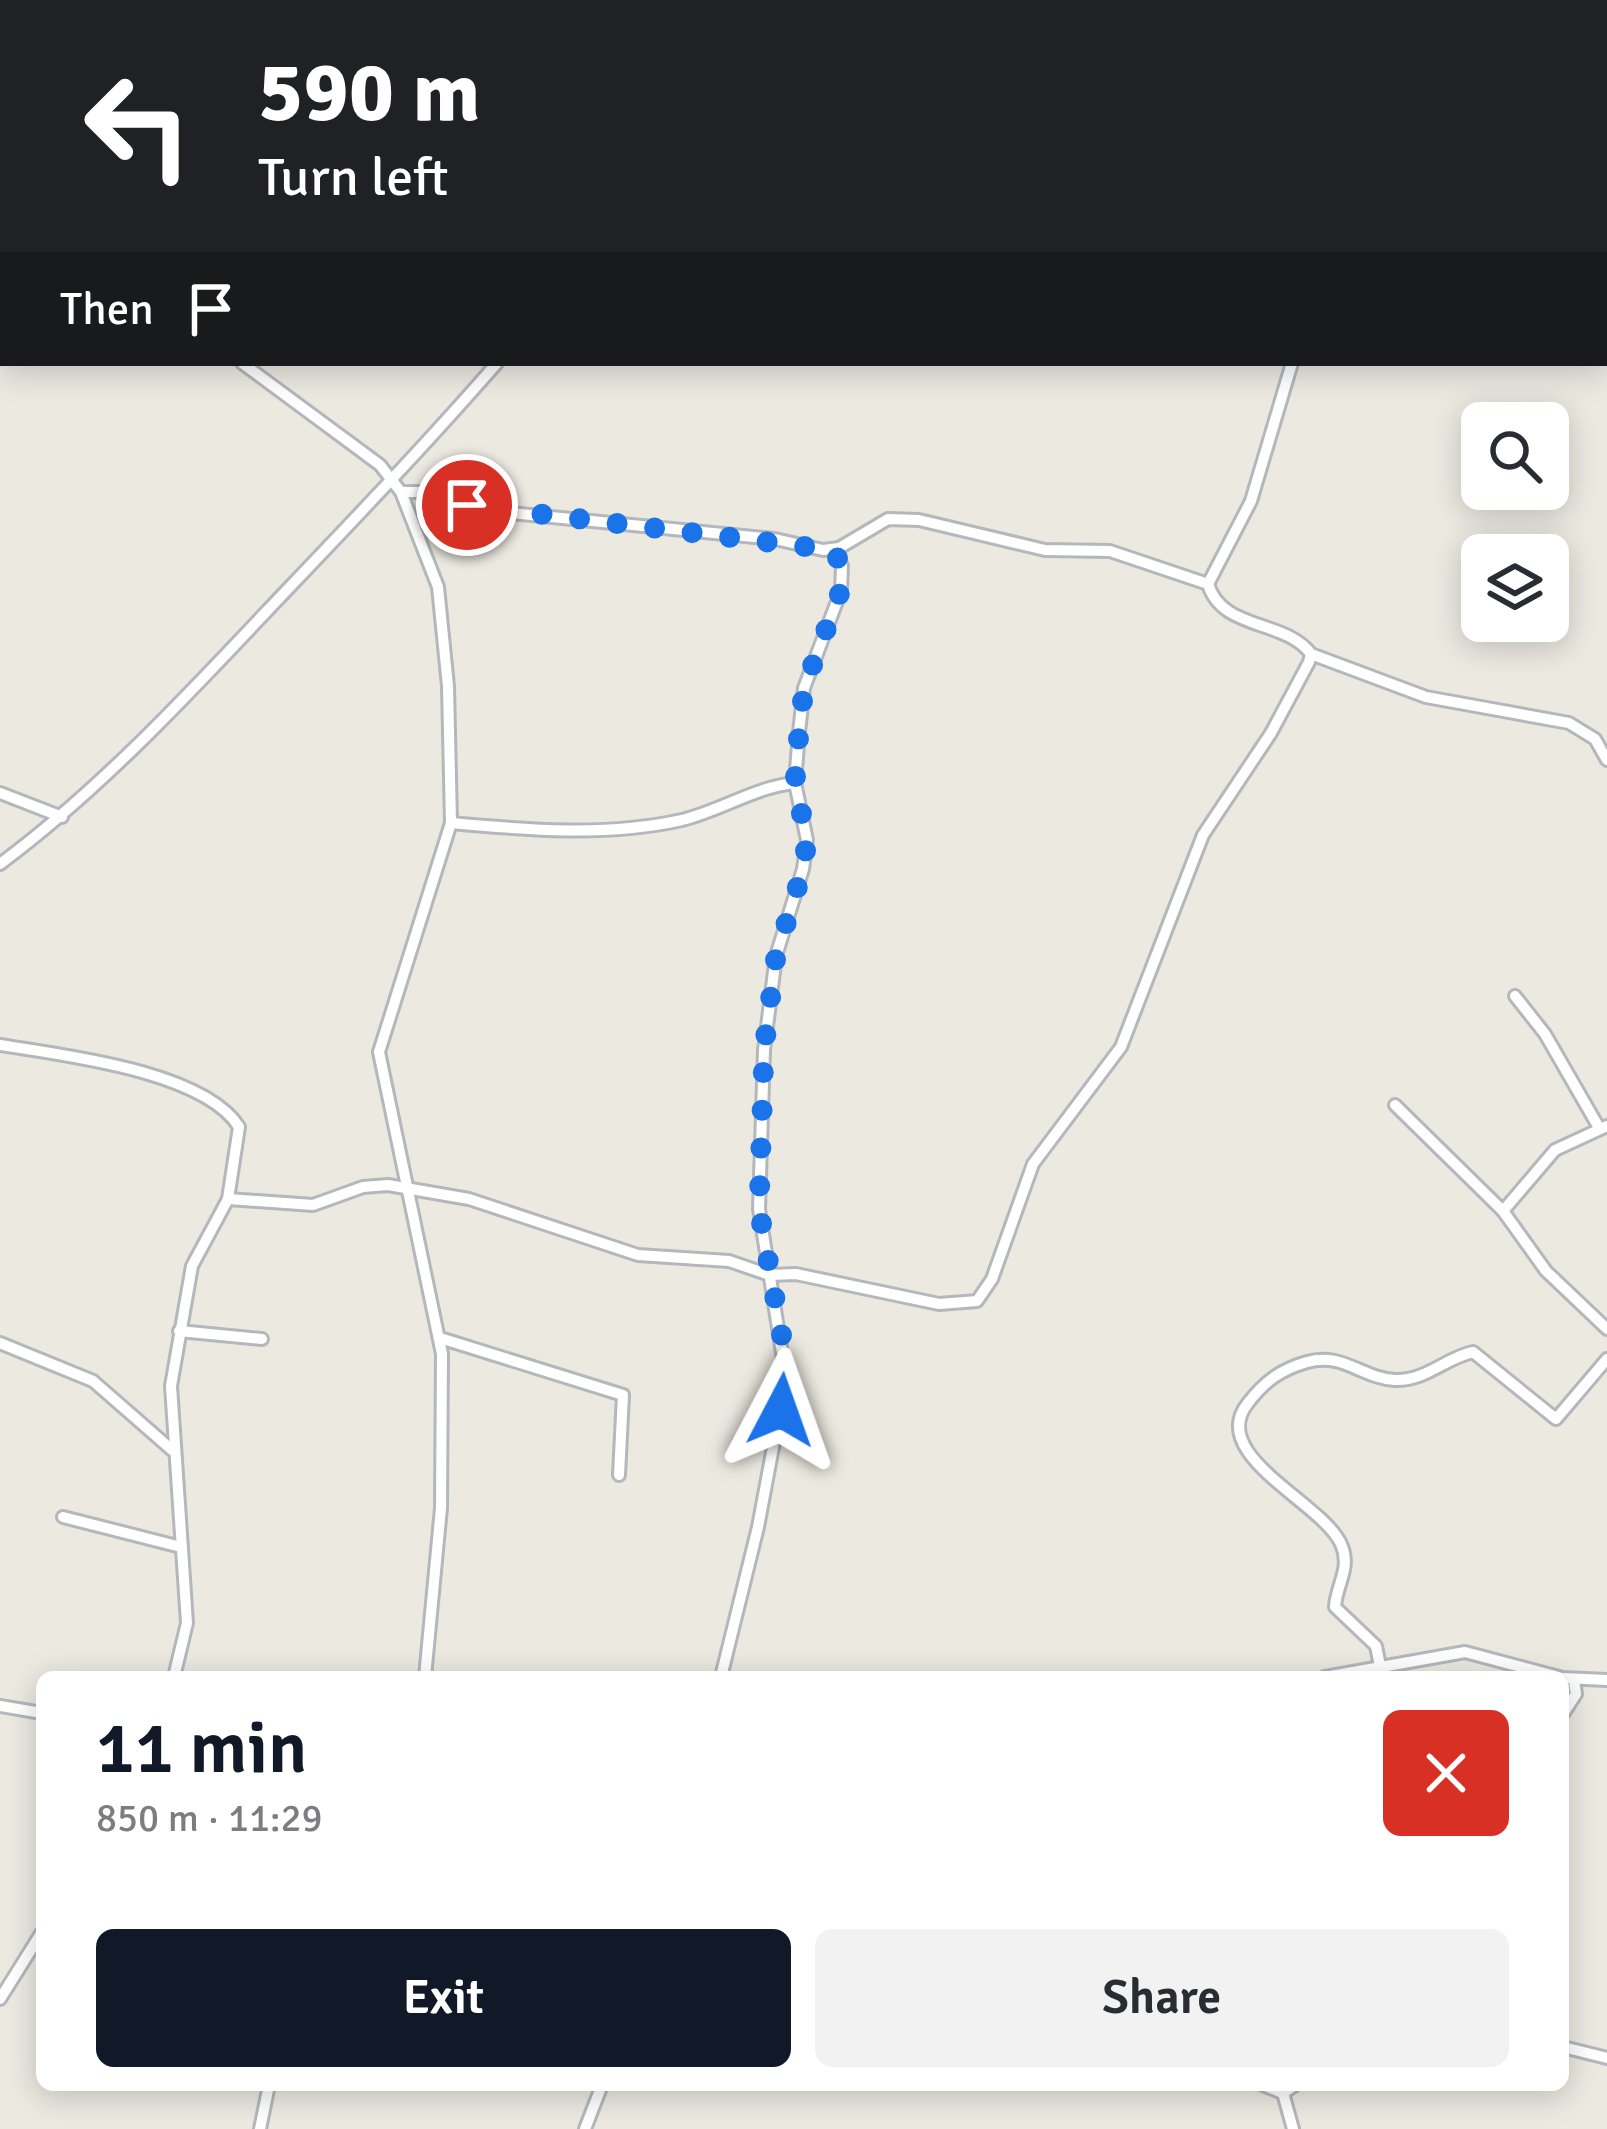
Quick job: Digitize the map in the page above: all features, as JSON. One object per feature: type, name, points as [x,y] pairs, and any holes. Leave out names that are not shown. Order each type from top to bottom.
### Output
[{"type":"street","points":[[246,366],[362,448],[398,487],[438,587],[448,686],[451,823],[379,1052],[404,1188],[440,1338],[441,1508],[426,1671]]},
{"type":"street","points":[[0,864],[62,817],[398,487],[494,366]]},
{"type":"street","points":[[1291,366],[1251,501],[1210,579],[1219,605],[1298,641],[1310,654],[1426,697],[1569,723],[1595,740],[1607,760]]},
{"type":"street","points":[[398,487],[490,511],[775,539],[833,550],[873,524],[920,520],[1045,550],[1110,551],[1210,579]]},
{"type":"street","points":[[722,1671],[758,1527],[786,1378],[759,1209],[764,1049],[776,956],[807,840],[795,783],[804,688],[841,590],[842,566],[833,550]]},
{"type":"street","points":[[227,1199],[313,1205],[363,1187],[404,1188],[470,1199],[638,1255],[742,1263],[770,1275],[796,1274],[939,1304],[960,1305],[986,1294],[1033,1164],[1121,1047],[1203,835],[1285,711],[1310,654]]},
{"type":"street","points":[[451,823],[555,832],[680,820],[742,800],[765,786],[795,783]]},
{"type":"street","points":[[0,793],[62,817]]},
{"type":"street","points":[[1503,1211],[1555,1150],[1603,1126],[1545,1034],[1514,996]]},
{"type":"street","points":[[0,1046],[106,1065],[204,1095],[239,1127],[239,1154],[227,1199],[192,1266],[179,1331],[171,1425],[187,1623],[175,1671]]},
{"type":"street","points":[[1395,1105],[1503,1211],[1546,1271],[1607,1329]]},
{"type":"street","points":[[179,1331],[262,1339]]},
{"type":"street","points":[[440,1338],[550,1376],[614,1388],[623,1395],[619,1474]]},
{"type":"street","points":[[0,1343],[93,1381],[172,1450]]},
{"type":"street","points":[[1380,1666],[1376,1646],[1335,1607],[1346,1564],[1342,1546],[1313,1509],[1247,1455],[1240,1435],[1242,1411],[1277,1372],[1312,1360],[1334,1358],[1394,1380],[1430,1373],[1473,1352],[1556,1420],[1607,1359]]},
{"type":"street","points":[[154,1433],[171,1425]]},
{"type":"street","points":[[64,1517],[181,1547]]},
{"type":"street","points":[[1355,1671],[1465,1652],[1535,1671]]},
{"type":"street","points":[[1569,1679],[1607,1680]]},
{"type":"street","points":[[0,1706],[36,1712]]},
{"type":"street","points":[[0,1999],[36,1942]]},
{"type":"street","points":[[1569,2048],[1607,2058]]},
{"type":"street","points":[[260,2129],[268,2091]]},
{"type":"street","points":[[585,2129],[600,2091]]},
{"type":"street","points":[[1278,2091],[1283,2093]]},
{"type":"street","points":[[1283,2093],[1293,2129]]},
{"type":"route","points":[[467,505],[775,539],[833,550],[842,566],[832,624],[804,688],[795,783],[803,800],[807,840],[803,869],[776,956],[764,1049],[759,1209],[784,1349],[781,1410]]}]
